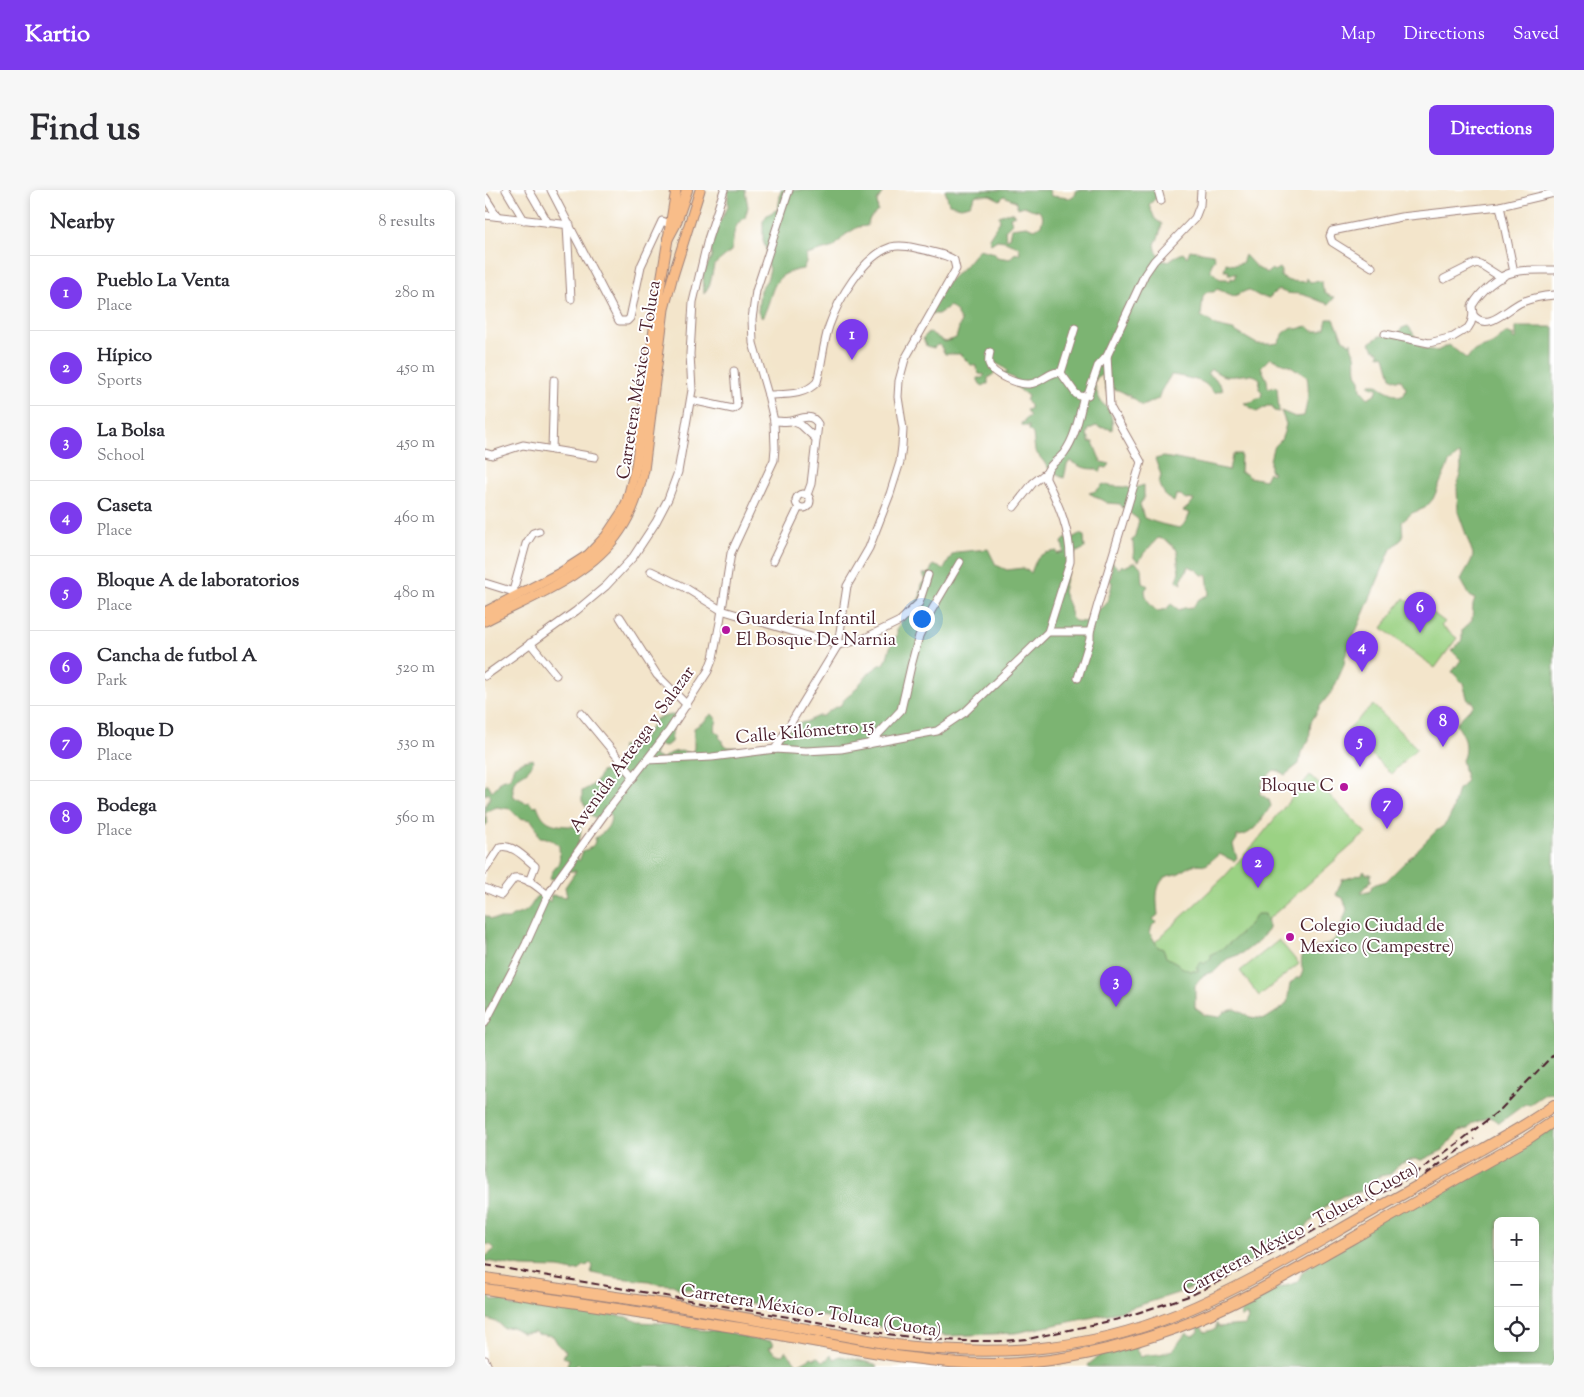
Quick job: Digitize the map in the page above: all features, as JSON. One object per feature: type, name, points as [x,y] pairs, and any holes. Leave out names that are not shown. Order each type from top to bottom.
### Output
[{"type":"highway","points":[[668,238],[675,225],[687,190]]},
{"type":"highway","name":"Carretera México - Toluca (Cuota)","points":[[485,1278],[678,1306],[931,1350],[1001,1352],[1079,1343],[1136,1328],[1176,1315],[1206,1302],[1257,1276],[1503,1138],[1554,1105]]},
{"type":"highway","name":"Carretera México - Toluca (Cuota)","points":[[485,1289],[759,1332],[914,1359],[993,1364],[1074,1355],[1121,1345],[1177,1327],[1264,1289],[1526,1140],[1554,1121]]},
{"type":"main road","name":"Carretera México - Toluca","points":[[485,612],[517,592],[560,574],[592,552],[615,524],[627,501],[636,466],[652,337],[676,190]]},
{"type":"main road","name":"Carretera México - Toluca","points":[[485,622],[568,579],[591,562],[610,544],[627,519],[638,494],[643,470],[664,309],[700,190]]},
{"type":"street","points":[[506,190],[524,220]]},
{"type":"street","points":[[529,190],[548,223]]},
{"type":"street","points":[[551,190],[619,321],[630,318],[641,266],[662,221],[670,224]]},
{"type":"street","points":[[485,676],[606,586],[633,558],[657,522],[678,472],[691,400],[690,354],[693,302],[708,239],[723,190]]},
{"type":"street","name":"Avenida Arteaga y Salazar","points":[[485,1023],[526,944],[548,895],[604,815],[647,760],[709,671],[713,658],[731,553],[774,460],[774,421],[753,344],[753,304],[789,190]]},
{"type":"street","points":[[1158,190],[1161,201]]},
{"type":"street","points":[[1014,507],[1033,483],[1046,473],[1063,454],[1073,440],[1084,396],[1088,394],[1098,366],[1107,356],[1145,274],[1154,261],[1195,218],[1200,205],[1201,190]]},
{"type":"street","points":[[1372,267],[1332,242],[1330,236],[1333,231],[1401,217],[1500,206],[1554,193]]},
{"type":"street","points":[[485,198],[497,216]]},
{"type":"street","points":[[1500,206],[1514,272]]},
{"type":"street","points":[[485,215],[569,225]]},
{"type":"street","points":[[569,225],[571,299]]},
{"type":"street","points":[[768,395],[805,392],[811,389],[817,382],[828,328],[839,303],[852,280],[876,255],[892,247],[908,246],[937,253],[954,260],[956,269],[903,365],[898,396],[903,429],[900,462],[869,548],[847,586],[838,645],[775,749]]},
{"type":"street","points":[[1444,279],[1476,263],[1502,278]]},
{"type":"street","points":[[1385,334],[1429,344],[1453,338],[1468,328],[1473,315],[1472,306],[1490,285],[1514,272],[1554,270]]},
{"type":"street","points":[[1473,315],[1481,322],[1493,320],[1521,302],[1554,295]]},
{"type":"street","points":[[1061,373],[1075,328]]},
{"type":"street","points":[[990,352],[989,363],[992,369],[1008,379],[1029,384],[1037,383],[1054,372],[1061,373],[1076,394],[1084,396]]},
{"type":"street","points":[[1079,678],[1091,639],[1090,632],[1098,604],[1141,462],[1110,407],[1107,356]]},
{"type":"street","points":[[691,400],[733,409],[737,406],[734,371]]},
{"type":"street","points":[[553,450],[554,380]]},
{"type":"street","points":[[773,561],[799,507],[796,500],[797,497],[803,494],[807,496],[811,484],[818,429],[816,420],[809,417],[802,417],[792,421],[774,421]]},
{"type":"street","points":[[792,421],[801,425],[816,439]]},
{"type":"street","points":[[485,453],[492,455],[523,445],[595,457]]},
{"type":"street","points":[[1046,473],[1062,513],[1071,554],[1071,562],[1048,632],[1090,632]]},
{"type":"street","points":[[485,583],[517,592],[526,544],[533,533],[539,532]]},
{"type":"street","points":[[869,744],[901,710],[919,636],[930,613],[960,562]]},
{"type":"street","points":[[651,571],[684,587],[721,610],[838,645],[863,639],[900,621],[919,603],[928,575]]},
{"type":"street","points":[[620,617],[657,675],[687,704]]},
{"type":"street","name":"Calle Kilómetro 15","points":[[647,760],[713,757],[775,749],[806,751],[841,749],[937,731],[965,712],[1048,632]]},
{"type":"street","points":[[530,643],[556,675]]},
{"type":"street","points":[[581,713],[634,777]]},
{"type":"street","points":[[485,870],[500,848],[506,846],[513,848],[535,866],[529,882]]},
{"type":"street","points":[[485,888],[501,895],[515,878],[522,878],[548,895]]},
{"type":"street","points":[[485,1360],[488,1367]]},
{"type":"green space","points":[[728,190],[745,190],[748,207],[745,218],[735,228],[731,251],[714,265],[710,284],[704,294],[703,274],[712,256],[710,239],[728,207]]},
{"type":"green space","points":[[781,190],[884,190],[877,201],[878,211],[870,218],[867,226],[858,227],[845,235],[834,247],[806,255],[803,269],[783,275],[778,280],[762,318],[758,312],[760,290],[767,280],[770,269],[763,241],[763,221],[767,215],[778,209]]},
{"type":"green space","points":[[945,190],[1049,190],[1051,196],[1070,198],[1076,194],[1076,190],[1158,190],[1158,196],[1149,205],[1155,219],[1162,224],[1155,244],[1156,250],[1164,261],[1169,261],[1183,253],[1187,257],[1190,250],[1213,254],[1215,258],[1211,271],[1220,279],[1230,281],[1231,278],[1234,279],[1236,274],[1228,274],[1229,271],[1224,271],[1226,263],[1234,265],[1242,263],[1245,255],[1256,267],[1267,273],[1272,269],[1274,271],[1279,268],[1281,277],[1289,281],[1306,282],[1307,278],[1310,282],[1322,281],[1325,292],[1329,296],[1335,297],[1329,304],[1304,295],[1279,290],[1269,298],[1259,296],[1248,290],[1234,296],[1217,289],[1214,292],[1207,292],[1203,296],[1201,316],[1215,326],[1233,330],[1257,344],[1278,343],[1284,333],[1291,327],[1297,329],[1307,326],[1313,331],[1321,331],[1325,328],[1327,319],[1334,319],[1343,339],[1349,344],[1351,342],[1361,390],[1368,398],[1376,393],[1378,388],[1370,386],[1370,384],[1377,384],[1399,397],[1404,395],[1406,388],[1401,380],[1391,377],[1385,356],[1378,354],[1380,352],[1374,349],[1370,343],[1380,336],[1398,334],[1402,328],[1408,326],[1422,348],[1437,351],[1449,345],[1467,359],[1475,351],[1492,344],[1506,333],[1514,336],[1512,338],[1516,340],[1516,327],[1554,327],[1554,1092],[1545,1094],[1530,1104],[1525,1104],[1499,1123],[1489,1117],[1472,1124],[1468,1129],[1459,1131],[1443,1150],[1422,1160],[1415,1159],[1400,1164],[1391,1174],[1380,1176],[1369,1183],[1364,1191],[1343,1196],[1326,1206],[1305,1228],[1291,1235],[1260,1257],[1230,1270],[1214,1280],[1118,1312],[1015,1333],[947,1336],[888,1328],[710,1296],[704,1292],[678,1288],[673,1285],[591,1273],[593,1266],[590,1263],[583,1266],[580,1270],[573,1271],[559,1268],[522,1267],[486,1261],[485,1257],[495,1249],[491,1245],[485,1244],[485,915],[491,919],[509,919],[526,911],[538,895],[545,897],[550,902],[551,895],[567,897],[565,887],[576,871],[565,871],[562,878],[550,879],[559,862],[559,846],[550,839],[539,837],[536,827],[531,820],[519,818],[510,809],[497,807],[485,814],[485,806],[490,798],[489,793],[485,795],[485,786],[488,784],[492,791],[501,780],[510,778],[514,766],[533,759],[529,770],[514,782],[514,797],[526,803],[529,802],[534,807],[537,805],[542,816],[548,822],[557,825],[581,827],[577,855],[579,861],[583,851],[592,847],[595,838],[607,827],[611,817],[610,813],[597,819],[586,812],[588,809],[582,801],[582,791],[594,784],[601,772],[616,769],[621,757],[622,746],[636,746],[649,731],[655,719],[671,715],[678,716],[673,726],[671,742],[666,746],[657,745],[654,756],[662,759],[676,752],[692,753],[694,748],[694,728],[712,714],[717,720],[714,730],[720,735],[722,743],[728,747],[755,748],[777,743],[781,729],[792,724],[806,722],[818,716],[823,716],[841,705],[868,675],[885,663],[894,639],[897,636],[899,625],[920,597],[922,583],[926,581],[923,574],[929,574],[933,565],[944,569],[952,555],[957,552],[988,549],[996,565],[1007,570],[1023,568],[1031,573],[1039,557],[1046,553],[1057,551],[1057,554],[1064,552],[1062,542],[1065,539],[1079,534],[1084,536],[1085,548],[1075,553],[1068,569],[1063,592],[1071,617],[1075,621],[1085,622],[1095,610],[1103,607],[1105,604],[1112,584],[1109,580],[1112,574],[1109,571],[1112,570],[1111,561],[1119,569],[1122,565],[1124,567],[1135,562],[1142,568],[1143,583],[1148,586],[1145,590],[1146,596],[1157,611],[1168,609],[1171,604],[1179,610],[1193,607],[1199,599],[1208,595],[1207,575],[1202,575],[1189,566],[1181,580],[1182,584],[1176,580],[1179,572],[1177,550],[1166,540],[1158,538],[1139,561],[1134,558],[1133,542],[1131,541],[1134,539],[1139,520],[1120,504],[1107,503],[1089,493],[1096,491],[1103,484],[1132,489],[1144,485],[1144,497],[1140,505],[1144,518],[1180,528],[1186,522],[1190,513],[1183,511],[1194,500],[1176,495],[1174,502],[1166,497],[1159,483],[1161,475],[1155,459],[1163,457],[1229,470],[1232,456],[1234,454],[1241,454],[1240,472],[1249,477],[1265,480],[1269,472],[1273,473],[1270,470],[1270,460],[1273,448],[1281,440],[1286,424],[1281,411],[1295,417],[1304,416],[1308,392],[1307,377],[1291,366],[1270,358],[1261,367],[1267,380],[1268,388],[1277,387],[1279,412],[1274,411],[1272,406],[1267,406],[1257,412],[1244,403],[1252,402],[1261,397],[1262,392],[1259,389],[1260,379],[1252,375],[1224,376],[1211,369],[1207,374],[1215,378],[1223,390],[1214,393],[1202,382],[1171,375],[1158,399],[1142,406],[1119,390],[1107,392],[1102,375],[1098,376],[1094,383],[1102,403],[1108,408],[1112,430],[1096,426],[1089,429],[1087,435],[1089,442],[1093,442],[1101,462],[1110,464],[1107,468],[1102,467],[1100,472],[1097,469],[1089,469],[1070,461],[1064,478],[1059,476],[1047,467],[1035,451],[1033,434],[1029,430],[1029,426],[1023,426],[1021,423],[1025,422],[1024,420],[1030,416],[1026,410],[1030,409],[1030,405],[1026,401],[1028,396],[1014,385],[1014,378],[1001,373],[1008,372],[1006,369],[990,360],[995,373],[988,378],[988,384],[983,386],[977,378],[982,378],[985,375],[979,374],[975,365],[971,365],[960,354],[945,354],[940,345],[934,348],[926,346],[923,338],[928,333],[931,333],[945,342],[956,338],[961,321],[957,312],[950,306],[938,314],[932,314],[930,302],[979,249],[994,253],[997,257],[1010,259],[1014,254],[1020,253],[1019,247],[1005,241],[997,240],[991,244],[989,238],[1000,221],[999,216],[1005,213],[1015,215],[1010,217],[1012,223],[1005,230],[1006,239],[1009,238],[1011,228],[1026,226],[1035,229],[1041,225],[1043,217],[1039,211],[1024,206],[1018,208],[1015,201],[1004,196],[1000,200],[990,195],[976,195],[970,205],[961,207],[949,204]],"holes":[[[1460,454],[1461,469],[1457,488],[1458,512],[1473,554],[1472,560],[1461,580],[1470,596],[1475,599],[1472,621],[1462,630],[1462,640],[1452,651],[1461,660],[1452,672],[1463,683],[1468,701],[1472,701],[1474,705],[1455,724],[1461,731],[1464,741],[1465,751],[1462,760],[1467,780],[1458,789],[1446,823],[1386,881],[1373,885],[1369,892],[1362,893],[1362,890],[1371,881],[1371,874],[1366,874],[1364,871],[1362,874],[1342,880],[1336,895],[1343,898],[1347,909],[1336,937],[1330,943],[1306,951],[1301,962],[1303,971],[1300,978],[1296,978],[1290,984],[1287,1003],[1282,1008],[1265,1019],[1250,1017],[1235,1009],[1224,1012],[1219,1017],[1205,1015],[1195,1008],[1195,986],[1203,975],[1215,971],[1227,959],[1243,953],[1260,940],[1268,929],[1268,922],[1265,914],[1257,914],[1236,937],[1223,948],[1211,954],[1211,958],[1204,964],[1202,962],[1196,967],[1199,971],[1190,971],[1166,957],[1163,949],[1158,947],[1150,933],[1152,926],[1156,922],[1153,919],[1158,915],[1157,894],[1160,884],[1166,877],[1179,873],[1190,866],[1196,864],[1206,865],[1219,854],[1234,861],[1237,858],[1233,845],[1237,836],[1253,830],[1271,806],[1269,800],[1259,793],[1262,790],[1262,782],[1274,770],[1285,775],[1299,764],[1301,752],[1309,740],[1311,722],[1333,690],[1391,549],[1403,538],[1402,522],[1412,513],[1425,508],[1433,499],[1449,463]]]},
{"type":"green space","points":[[1404,598],[1421,610],[1425,607],[1445,622],[1441,626],[1457,638],[1435,668],[1382,628]]},
{"type":"green space","points":[[1373,705],[1417,748],[1391,774],[1347,730]]},
{"type":"green space","points":[[1310,775],[1366,833],[1189,989],[1153,944],[1224,877],[1256,842]]},
{"type":"green space","points":[[485,814],[488,823],[485,826]]},
{"type":"green space","points":[[1279,940],[1299,964],[1259,996],[1240,971]]},
{"type":"green space","points":[[1554,1125],[1554,1367],[1089,1367],[1088,1365],[1104,1352],[1139,1346],[1136,1350],[1141,1357],[1173,1350],[1186,1333],[1192,1336],[1199,1332],[1197,1328],[1199,1325],[1205,1332],[1216,1329],[1216,1323],[1219,1327],[1245,1325],[1248,1318],[1246,1314],[1241,1318],[1241,1302],[1261,1289],[1279,1288],[1298,1282],[1303,1271],[1373,1224],[1376,1218],[1466,1178],[1484,1172],[1490,1165],[1507,1158],[1529,1140]]},
{"type":"green space","points":[[485,1294],[492,1301],[502,1299],[513,1307],[532,1303],[542,1303],[551,1307],[556,1304],[570,1305],[588,1313],[627,1317],[638,1322],[677,1324],[699,1330],[725,1331],[751,1339],[771,1341],[773,1346],[769,1348],[781,1355],[785,1351],[797,1365],[812,1357],[814,1359],[818,1357],[822,1361],[828,1359],[831,1355],[834,1359],[840,1356],[875,1364],[877,1367],[581,1367],[578,1364],[574,1367],[569,1367],[567,1365],[569,1359],[563,1357],[566,1351],[559,1346],[553,1336],[537,1334],[535,1332],[522,1333],[512,1327],[503,1328],[499,1323],[485,1318]]},
{"type":"railway","points":[[485,1265],[887,1334],[965,1341],[1028,1339],[1119,1319],[1192,1295],[1257,1262],[1412,1176],[1501,1109],[1554,1054]]},
{"type":"railway","points":[[1425,1175],[1474,1139]]},
{"type":"place","name":"Pueblo La Venta","points":[[852,360]]},
{"type":"place","name":"Guarderia Infantil El Bosque De Narnia","points":[[726,630]]},
{"type":"place","name":"Cancha de futbol A","points":[[1420,633]]},
{"type":"place","name":"Caseta","points":[[1362,672]]},
{"type":"place","name":"Bodega","points":[[1443,747]]},
{"type":"place","name":"Bloque A de laboratorios","points":[[1360,767]]},
{"type":"place","name":"Bloque C","points":[[1344,787]]},
{"type":"place","name":"Bloque D","points":[[1387,829]]},
{"type":"place","name":"Hípico","points":[[1258,888]]},
{"type":"place","name":"Colegio Ciudad de Mexico (Campestre)","points":[[1290,937]]},
{"type":"place","name":"La Bolsa","points":[[1116,1007]]}]
